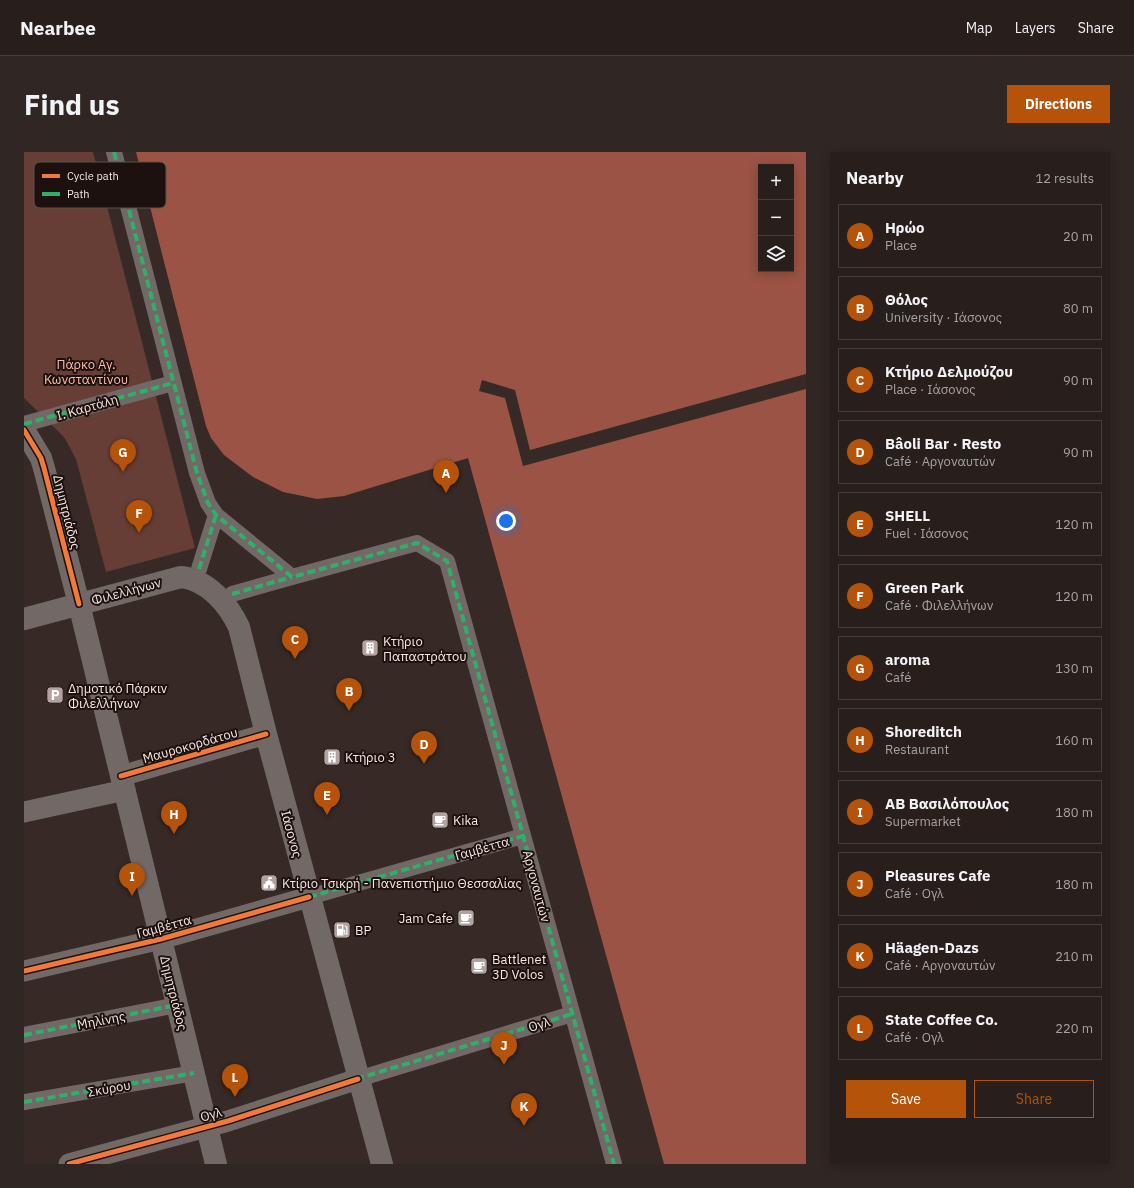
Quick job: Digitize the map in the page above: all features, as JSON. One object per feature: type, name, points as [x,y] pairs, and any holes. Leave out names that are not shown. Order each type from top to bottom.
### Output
[{"type":"main road","name":"Δημητριάδος","points":[[24,430],[43,463],[216,1164]]},
{"type":"main road","name":"Φιλελλήνων","points":[[24,619],[190,573]]},
{"type":"main road","name":"Ιάσονος","points":[[190,573],[194,579],[209,588],[223,602],[236,620],[309,897],[382,1164]]},
{"type":"street","points":[[114,152],[117,162]]},
{"type":"street","points":[[128,208],[197,473],[208,503],[216,515],[292,577]]},
{"type":"street","name":"Ι. Καρτάλη","points":[[24,424],[173,382]]},
{"type":"street","points":[[190,573],[216,515]]},
{"type":"street","name":"Αργοναυτών","points":[[292,577],[417,543],[447,562],[614,1164]]},
{"type":"street","points":[[232,594],[292,577]]},
{"type":"street","name":"Μαυροκορδάτου","points":[[24,812],[123,783],[266,734]]},
{"type":"street","name":"Γαμβέττα","points":[[24,971],[161,939],[523,836]]},
{"type":"street","name":"Μηλίνης","points":[[24,1035],[177,1004]]},
{"type":"street","name":"Ογλ","points":[[68,1164],[207,1126],[572,1014]]},
{"type":"street","name":"Σκύρου","points":[[24,1102],[194,1073]]},
{"type":"green space","name":"Πάρκο Αγ. Κωνσταντίνου","points":[[24,152],[93,152],[96,162],[34,162],[34,208],[107,208],[195,548],[106,572],[76,459],[64,437],[24,398]]},
{"type":"shaded area","points":[[136,152],[806,152],[806,1164],[664,1164],[468,458],[344,496],[317,499],[283,492],[253,477],[224,455],[211,438],[206,426],[150,208],[166,208],[166,162],[139,162]]},
{"type":"pier","points":[[806,374],[806,389],[523,466],[505,398],[479,391],[482,380],[515,390],[530,450]]},
{"type":"marked path","points":[[114,152],[117,162]]},
{"type":"marked path","points":[[128,208],[197,473],[208,503],[216,515],[292,577],[417,543],[447,561],[614,1164]]},
{"type":"marked path","points":[[24,424],[173,383]]},
{"type":"marked path","points":[[199,569],[216,515]]},
{"type":"marked path","points":[[232,594],[292,577]]},
{"type":"marked path","points":[[309,897],[523,836]]},
{"type":"marked path","points":[[24,1035],[177,1005]]},
{"type":"marked path","points":[[356,1079],[572,1014]]},
{"type":"marked path","points":[[24,1102],[194,1073]]},
{"type":"cycle path","points":[[24,430],[41,458],[79,604]]},
{"type":"cycle path","points":[[121,776],[266,734]]},
{"type":"cycle path","points":[[24,971],[161,939],[309,897]]},
{"type":"cycle path","points":[[69,1164],[228,1121],[358,1079]]},
{"type":"place","name":"aroma","points":[[123,472]]},
{"type":"place","name":"Ηρώο","points":[[446,493]]},
{"type":"place","name":"Green Park","points":[[139,533]]},
{"type":"place","name":"Κτήριο Παπαστράτου","points":[[370,648]]},
{"type":"place","name":"Κτήριο Δελμούζου","points":[[295,659]]},
{"type":"place","name":"Δημοτικό Πάρκιν Φιλελλήνων","points":[[55,695]]},
{"type":"place","name":"Θόλος","points":[[349,711]]},
{"type":"place","name":"Κτήριο 3","points":[[332,757]]},
{"type":"place","name":"Bâoli Bar · Resto","points":[[424,764]]},
{"type":"place","name":"SHELL","points":[[327,815]]},
{"type":"place","name":"Kika","points":[[440,820]]},
{"type":"place","name":"Shoreditch","points":[[174,834]]},
{"type":"place","name":"Κτίριο Τσικρή - Πανεπιστήμιο Θεσσαλίας","points":[[269,883]]},
{"type":"place","name":"ΑΒ Βασιλόπουλος","points":[[132,896]]},
{"type":"place","name":"Jam Cafe","points":[[466,918]]},
{"type":"place","name":"BP","points":[[342,930]]},
{"type":"place","name":"Battlenet 3D Volos","points":[[479,966]]},
{"type":"place","name":"Pleasures Cafe","points":[[504,1065]]},
{"type":"place","name":"State Coffee Co.","points":[[235,1097]]},
{"type":"place","name":"Häagen-Dazs","points":[[524,1126]]}]
